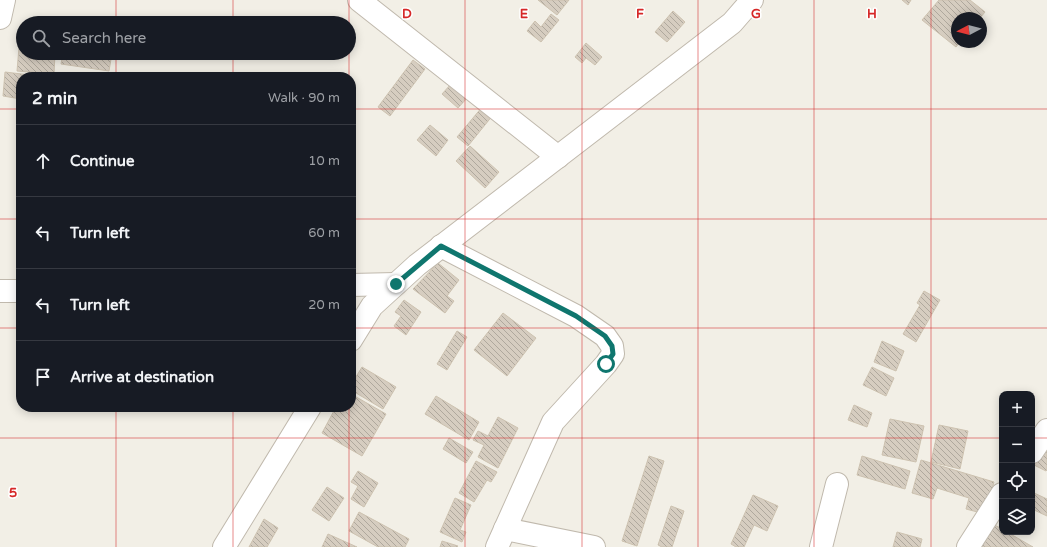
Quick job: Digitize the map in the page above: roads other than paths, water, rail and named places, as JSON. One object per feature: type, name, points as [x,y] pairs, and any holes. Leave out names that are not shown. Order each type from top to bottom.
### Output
[{"type":"street","points":[[0,18],[4,0]]},
{"type":"street","points":[[359,0],[558,157]]},
{"type":"street","points":[[356,332],[372,306],[441,246],[732,23],[752,0]]},
{"type":"street","points":[[441,246],[576,316],[605,336],[612,346],[613,354],[606,364],[553,422],[501,538],[594,547]]},
{"type":"street","points":[[356,285],[396,284]]},
{"type":"street","points":[[0,291],[16,291]]},
{"type":"street","points":[[224,547],[307,412]]},
{"type":"street","points":[[1035,448],[1047,430]]},
{"type":"street","points":[[821,547],[837,484]]},
{"type":"street","points":[[968,547],[999,499]]}]
